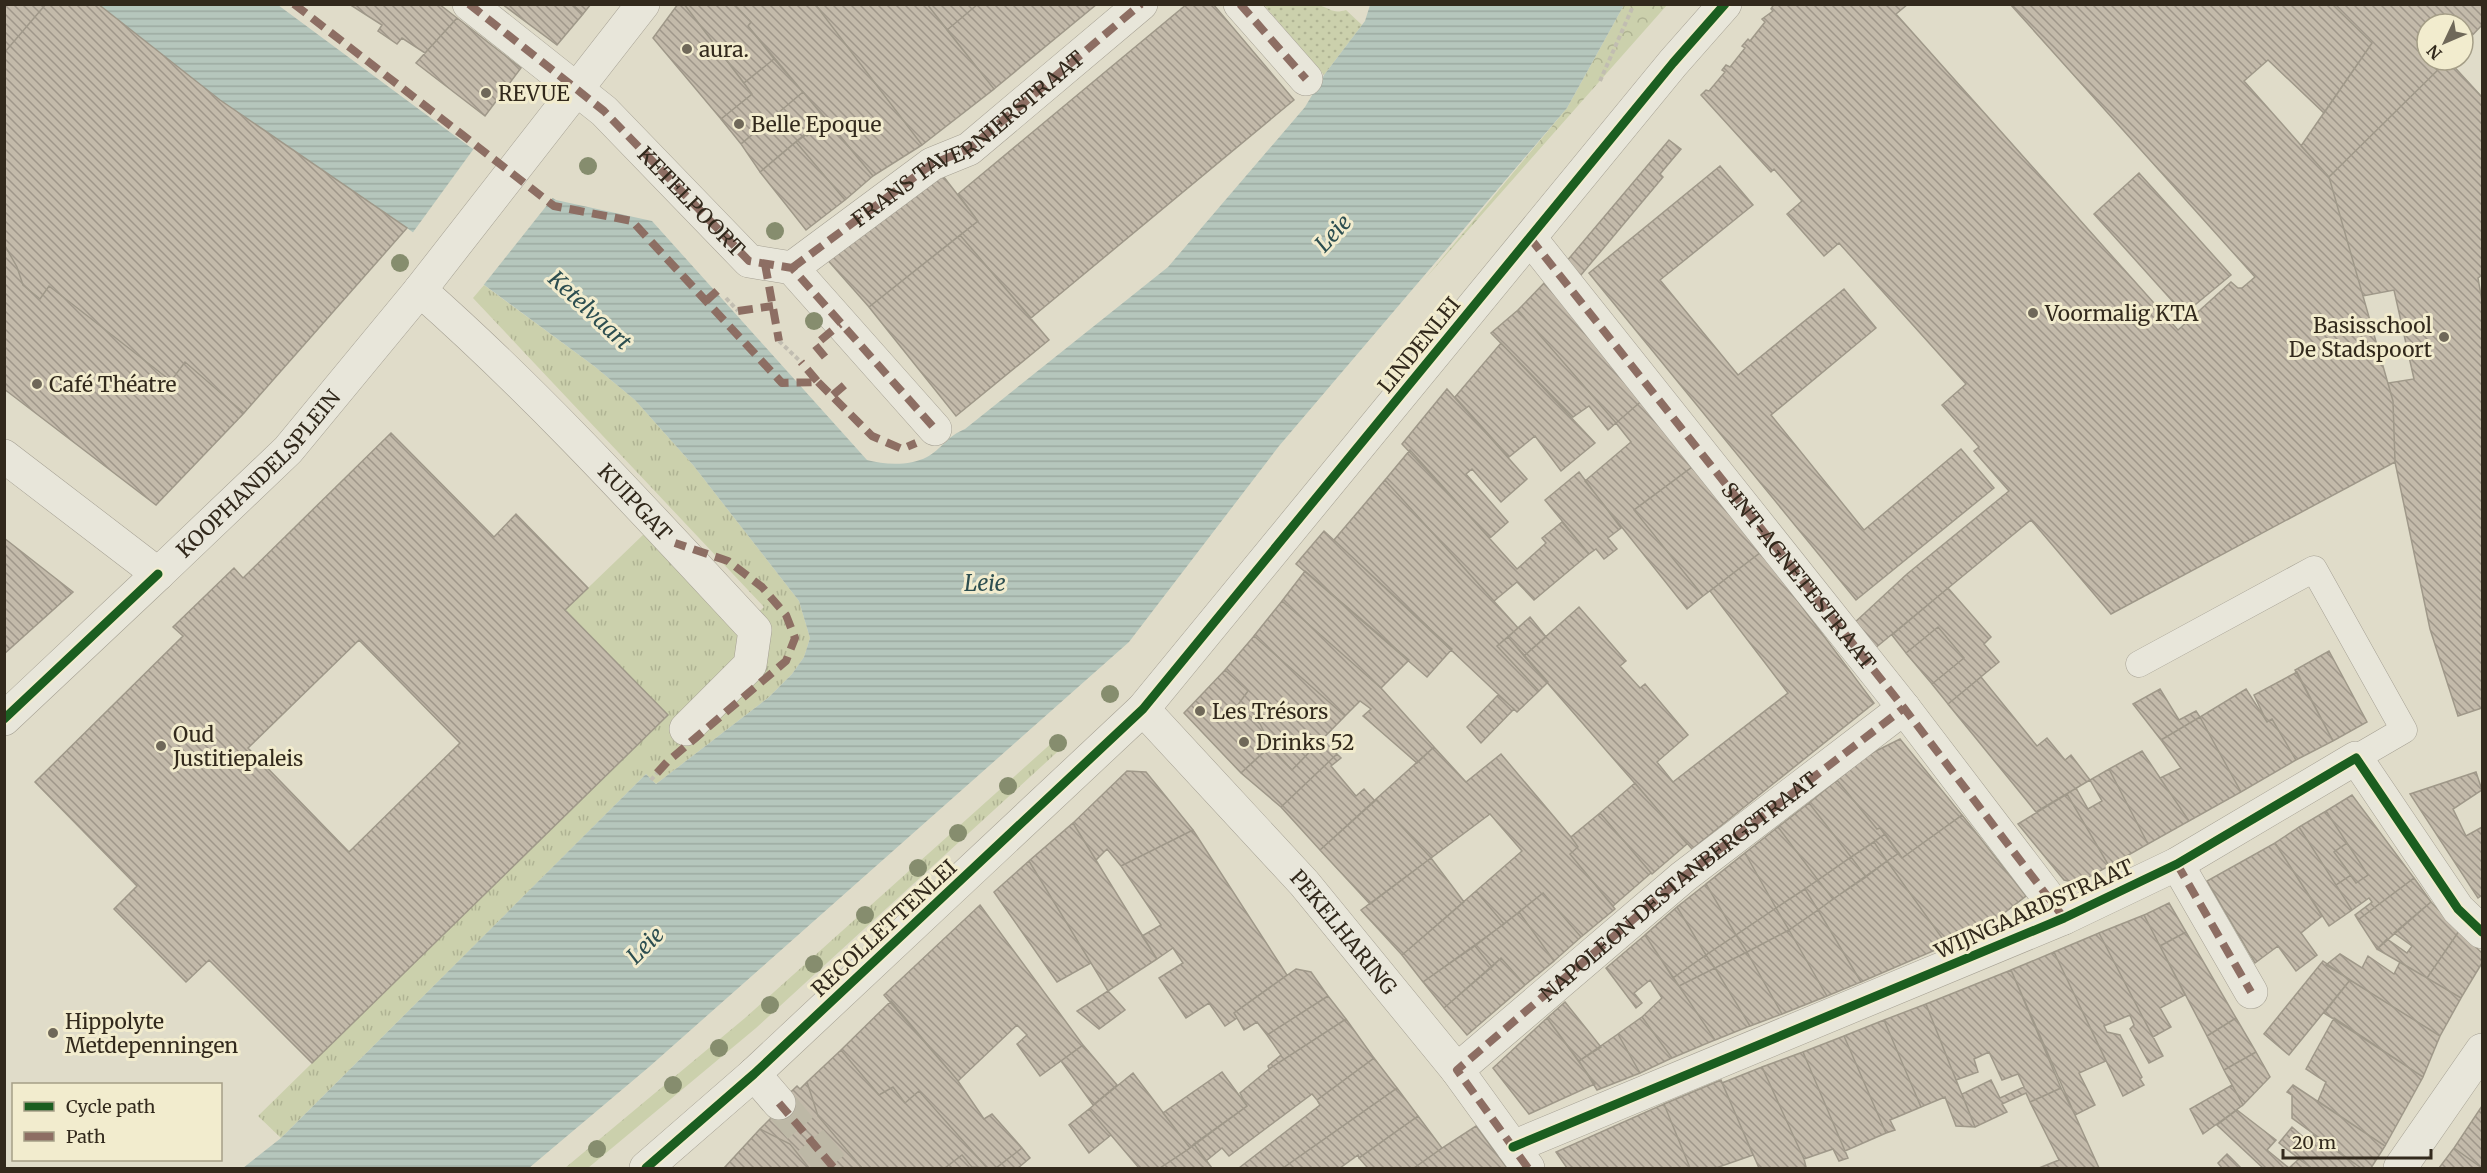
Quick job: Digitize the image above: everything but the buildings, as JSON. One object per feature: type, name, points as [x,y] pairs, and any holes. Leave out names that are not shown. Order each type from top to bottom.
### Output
[{"type":"street","name":"KETELPOORT","points":[[469,4],[604,111],[749,261],[792,268]]},
{"type":"street","name":"KOOPHANDELSPLEIN","points":[[4,719],[288,450],[420,290],[643,4]]},
{"type":"street","name":"FRANS TAVERNIERSTRAAT","points":[[792,268],[932,164],[969,149],[1141,4]]},
{"type":"street","points":[[1240,4],[1306,79]]},
{"type":"street","name":"LINDENLEI","points":[[1143,709],[1725,4]]},
{"type":"street","name":"SINT-AGNETESTRAAT","points":[[1530,238],[1904,708],[2064,918]]},
{"type":"street","points":[[792,268],[935,429]]},
{"type":"street","name":"KUIPGAT","points":[[420,290],[457,323],[642,508],[755,630],[750,665],[686,729]]},
{"type":"street","points":[[4,456],[158,573]]},
{"type":"street","name":"NAPOLEON DESTANBERGSTRAAT","points":[[1457,1070],[1683,877],[1904,708]]},
{"type":"street","name":"PEKELHARING","points":[[1143,709],[1304,883],[1457,1070],[1521,1158]]},
{"type":"street","name":"RECOLLETTENLEI","points":[[646,1168],[754,1074],[1143,709]]},
{"type":"street","points":[[2356,758],[2457,909],[2482,932]]},
{"type":"street","name":"WIJNGAARDSTRAAT","points":[[1521,1158],[2064,918],[2177,864],[2356,758]]},
{"type":"street","points":[[2177,864],[2251,992]]},
{"type":"street","points":[[2400,1168],[2482,1050]]},
{"type":"street","points":[[754,1074],[779,1103]]},
{"type":"lane","points":[[2139,664],[2313,569],[2404,730],[2356,758]]},
{"type":"path","points":[[780,341],[801,362]]},
{"type":"path","points":[[651,780],[657,773]]},
{"type":"green space","points":[[1308,3],[1335,11],[1346,10],[1362,25],[1324,75],[1264,5]]},
{"type":"green space","points":[[1624,5],[1667,5],[1424,280],[1567,108]]},
{"type":"green space","points":[[484,285],[594,366],[635,400],[693,465],[799,601],[810,638],[804,657],[792,674],[768,698],[656,784],[646,774],[281,1138],[258,1116],[667,715],[565,610],[645,533],[739,631],[764,607],[473,298]]},
{"type":"green space","points":[[1055,740],[1066,744],[756,1028],[588,1168],[565,1168],[745,1018]]},
{"type":"water","name":"Leie","points":[[98,5],[278,5],[470,147],[556,200],[652,221],[867,460],[897,464],[920,460],[932,454],[1168,267],[1305,107],[1324,75],[1365,21],[1370,5],[1624,5],[1567,108],[1279,446],[1129,642],[649,1067],[529,1168],[243,1168],[281,1138],[646,774],[656,784],[768,698],[792,674],[804,657],[810,638],[799,601],[693,465],[635,400],[594,366],[407,228],[220,100]]},
{"type":"pier","points":[[475,147],[555,195],[482,287],[411,235]]},
{"type":"tunnel","points":[[779,1103],[834,1168]]},
{"type":"marked path","points":[[294,4],[554,206],[632,221],[782,383],[818,382],[801,362]]},
{"type":"marked path","points":[[469,4],[604,111],[749,261],[792,268],[935,429]]},
{"type":"marked path","points":[[792,268],[932,164],[969,149],[1141,4]]},
{"type":"marked path","points":[[1240,4],[1306,79]]},
{"type":"marked path","points":[[1530,238],[1904,708],[2064,918]]},
{"type":"marked path","points":[[765,264],[779,341]]},
{"type":"marked path","points":[[706,301],[718,290]]},
{"type":"marked path","points":[[738,311],[773,306]]},
{"type":"marked path","points":[[825,357],[815,345],[840,324]]},
{"type":"marked path","points":[[818,382],[872,436],[902,449],[916,443]]},
{"type":"marked path","points":[[833,395],[848,382]]},
{"type":"marked path","points":[[673,757],[786,661],[795,638],[786,615],[762,587],[728,561],[675,543]]},
{"type":"marked path","points":[[1528,1168],[1457,1070],[1683,877],[1904,708]]},
{"type":"marked path","points":[[657,773],[667,762]]},
{"type":"marked path","points":[[2177,864],[2251,992]]},
{"type":"marked path","points":[[779,1103],[834,1168]]},
{"type":"cycle path","points":[[646,1168],[754,1074],[1143,709],[1673,63],[1725,4]]},
{"type":"cycle path","points":[[4,719],[158,574]]},
{"type":"cycle path","points":[[1513,1147],[2064,918],[2177,864],[2356,758],[2458,909],[2482,932]]},
{"type":"place","name":"aura.","points":[[687,49]]},
{"type":"place","name":"REVUE","points":[[486,93]]},
{"type":"place","name":"Belle Epoque","points":[[739,124]]},
{"type":"place","name":"Voormalig KTA","points":[[2033,313]]},
{"type":"place","name":"Basisschool De Stadspoort","points":[[2444,337]]},
{"type":"place","name":"Café Théatre","points":[[37,384]]},
{"type":"place","name":"Les Trésors","points":[[1200,711]]},
{"type":"place","name":"Drinks 52","points":[[1244,742]]},
{"type":"place","name":"Oud Justitiepaleis","points":[[161,746]]},
{"type":"place","name":"Hippolyte Metdepenningen","points":[[53,1033]]},
{"type":"water label","name":"Ketelvaart","points":[[590,310]]}]
